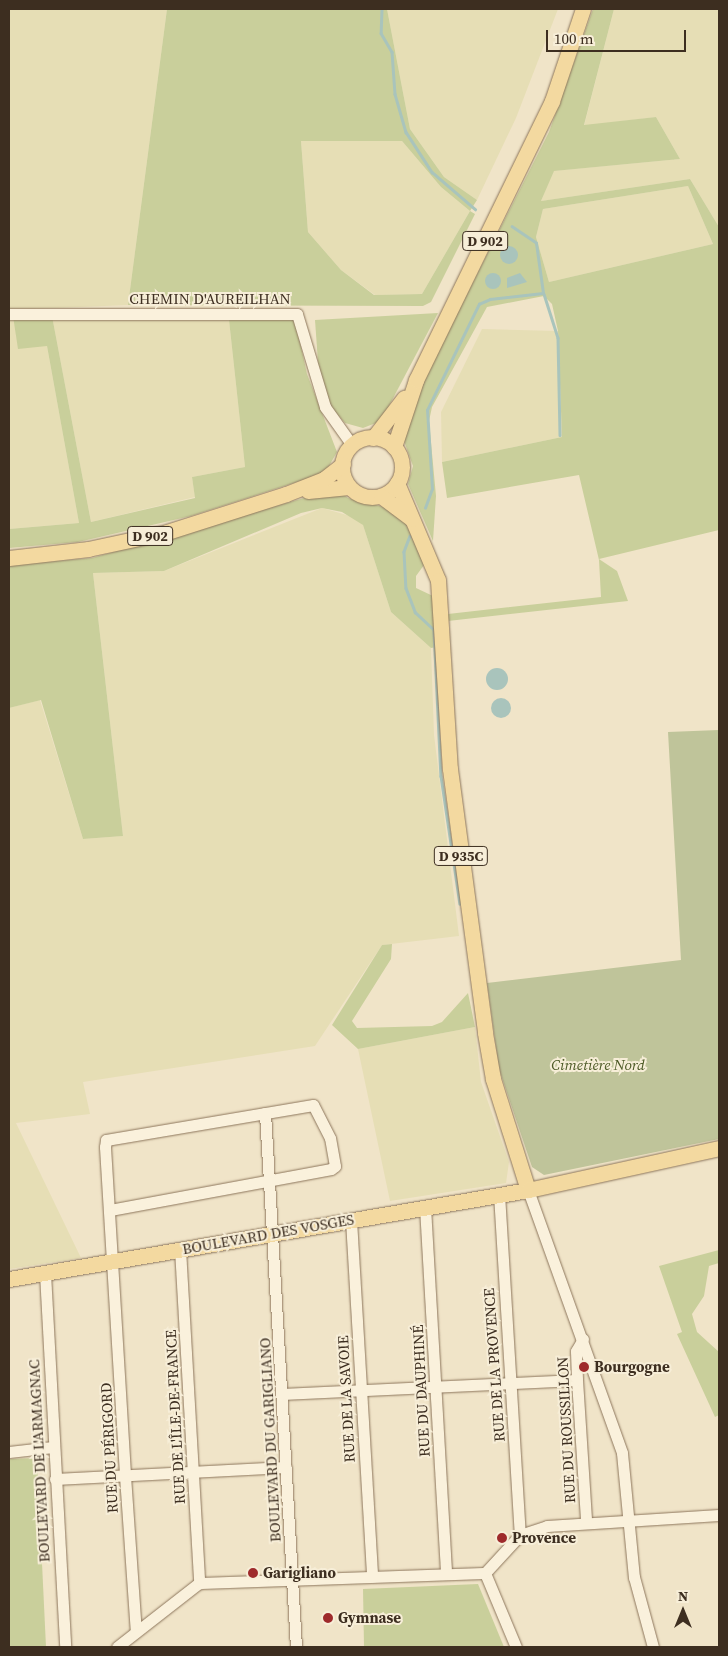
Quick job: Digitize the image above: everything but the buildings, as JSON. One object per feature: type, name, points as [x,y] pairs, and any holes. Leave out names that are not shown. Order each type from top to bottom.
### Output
[{"type":"main road","name":"D 902","points":[[394,447],[416,380],[552,101],[583,9]]},
{"type":"main road","name":"D 902","points":[[373,438],[416,380]]},
{"type":"main road","points":[[381,496],[397,483],[402,464],[394,447],[373,438],[352,445],[343,464],[349,487],[363,496],[381,496],[413,520]]},
{"type":"main road","name":"D 902","points":[[9,558],[88,549],[167,532],[286,494],[324,479],[343,464]]},
{"type":"main road","name":"D 935C","points":[[397,483],[438,580],[450,769],[493,1079],[528,1190]]},
{"type":"main road","name":"D 902","points":[[286,494],[349,487]]},
{"type":"main road","name":"BOULEVARD DES VOSGES","points":[[9,1279],[114,1262],[273,1232],[528,1190],[719,1148]]},
{"type":"street","name":"CHEMIN D'AUREILHAN","points":[[9,314],[297,314],[324,407],[352,445]]},
{"type":"street","points":[[110,1210],[335,1166],[330,1138],[320,1127],[315,1106],[265,1113]]},
{"type":"street","name":"RUE DU PÉRIGORD","points":[[136,1632],[106,1140],[265,1113]]},
{"type":"street","name":"BOULEVARD DU GARIGLIANO","points":[[265,1113],[296,1647]]},
{"type":"street","points":[[528,1190],[583,1339],[622,1453],[634,1577],[653,1647]]},
{"type":"street","name":"RUE DE LA PROVENCE","points":[[499,1194],[520,1535]]},
{"type":"street","name":"RUE DU DAUPHINÉ","points":[[425,1208],[437,1387],[446,1573]]},
{"type":"street","name":"RUE DE LA SAVOIE","points":[[351,1220],[372,1576]]},
{"type":"street","name":"RUE DE L'ÎLE-DE-FRANCE","points":[[180,1249],[199,1583]]},
{"type":"street","name":"BOULEVARD DE L'ARMAGNAC","points":[[45,1273],[64,1647]]},
{"type":"street","name":"RUE DU ROUSSILLON","points":[[583,1339],[576,1351],[586,1521]]},
{"type":"street","points":[[282,1394],[577,1380]]},
{"type":"street","points":[[9,1452],[53,1447]]},
{"type":"street","points":[[55,1478],[286,1467]]},
{"type":"street","points":[[117,1647],[199,1583],[485,1572],[520,1535],[547,1526],[586,1521],[719,1515]]},
{"type":"street","points":[[485,1572],[516,1647]]},
{"type":"shaded area","points":[[9,9],[167,9],[128,305],[9,310]]},
{"type":"shaded area","points":[[387,9],[558,9],[516,118],[477,200],[444,177],[410,129]]},
{"type":"shaded area","points":[[614,9],[719,9],[719,227],[690,179],[541,201],[553,171],[680,159],[656,117],[584,126]]},
{"type":"shaded area","points":[[301,141],[402,141],[441,187],[470,211],[422,294],[375,295],[341,270],[308,232]]},
{"type":"shaded area","points":[[688,186],[713,244],[549,282],[536,237],[543,209]]},
{"type":"shaded area","points":[[9,316],[47,346],[79,523],[9,529]]},
{"type":"shaded area","points":[[52,316],[229,320],[245,467],[192,477],[195,497],[91,522]]},
{"type":"shaded area","points":[[482,329],[558,331],[562,437],[442,462],[441,412]]},
{"type":"shaded area","points":[[322,508],[357,518],[363,525],[391,612],[431,648],[434,735],[459,936],[382,945],[315,1046],[83,1082],[90,1114],[16,1123],[81,1258],[9,1269],[9,708],[40,700],[83,839],[123,836],[93,573],[164,571]]},
{"type":"shaded area","points":[[475,1027],[481,1082],[509,1162],[506,1183],[390,1201],[358,1049]]},
{"type":"green space","points":[[167,9],[387,9],[410,129],[444,177],[477,200],[470,211],[475,214],[431,302],[423,306],[128,305]],"holes":[[[301,141],[402,141],[441,187],[470,211],[422,294],[374,295],[341,270],[308,232]]]},
{"type":"green space","points":[[593,9],[614,9],[584,125],[656,117],[680,159],[554,171],[541,201],[690,179],[719,227],[719,530],[599,559],[617,571],[628,601],[448,621],[448,614],[601,597],[599,560],[579,475],[447,498],[442,462],[562,437],[558,331],[552,304],[544,296],[487,307],[432,407],[429,421],[436,496],[433,541],[408,484],[413,466],[403,438],[429,369],[549,132]],"holes":[[[688,186],[713,244],[549,282],[536,237],[543,209]]]},
{"type":"green space","points":[[438,313],[381,421],[363,428],[345,423],[331,407],[319,376],[315,320]]},
{"type":"green space","points":[[13,316],[52,316],[91,522],[195,498],[192,477],[245,467],[229,320],[295,319],[307,374],[337,452],[325,473],[191,516],[78,542],[9,548],[9,529],[79,523],[47,346],[18,349]]},
{"type":"green space","points":[[336,489],[348,498],[384,507],[405,521],[424,565],[416,576],[416,588],[433,596],[437,647],[431,648],[391,612],[363,525],[342,512],[322,508],[301,513],[164,571],[93,573],[123,836],[83,839],[41,700],[9,708],[9,565],[92,558]]},
{"type":"green space","name":"Cimetière Nord","points":[[719,730],[719,1139],[544,1175],[532,1167],[499,1069],[487,983],[681,960],[668,732]]},
{"type":"green space","points":[[392,944],[391,959],[352,1021],[357,1028],[432,1026],[442,1022],[468,993],[475,1027],[358,1049],[332,1025],[382,945]]},
{"type":"green space","points":[[719,1250],[719,1263],[709,1266],[704,1296],[692,1314],[697,1332],[719,1352],[719,1415],[715,1417],[677,1334],[682,1332],[659,1266]]},
{"type":"green space","points":[[37,1458],[46,1647],[9,1647],[9,1459]]},
{"type":"green space","points":[[478,1584],[504,1647],[364,1647],[363,1589]]},
{"type":"water","points":[[505,246],[513,246],[518,251],[516,262],[505,264],[500,259],[500,251]]},
{"type":"water","points":[[490,273],[496,273],[501,278],[499,287],[490,289],[485,284],[485,278]]},
{"type":"water","points":[[520,273],[527,282],[507,288],[507,278]]},
{"type":"water","points":[[497,668],[505,671],[508,679],[505,687],[497,690],[489,687],[486,679],[489,671]]},
{"type":"water","points":[[501,698],[508,701],[511,708],[508,715],[501,718],[494,715],[491,708],[494,701]]},
{"type":"waterway","points":[[382,9],[381,33],[392,52],[395,94],[406,132],[432,172],[475,209]]},
{"type":"waterway","points":[[425,508],[432,489],[427,410],[479,304],[490,299],[543,293],[536,243],[512,227]]},
{"type":"waterway","points":[[544,294],[558,338],[560,435]]},
{"type":"waterway","points":[[410,536],[404,552],[406,588],[415,612],[434,630],[441,776],[460,904]]},
{"type":"place","name":"Bourgogne","points":[[584,1367]]},
{"type":"place","name":"Provence","points":[[502,1538]]},
{"type":"place","name":"Garigliano","points":[[253,1573]]},
{"type":"place","name":"Gymnase","points":[[328,1618]]}]
